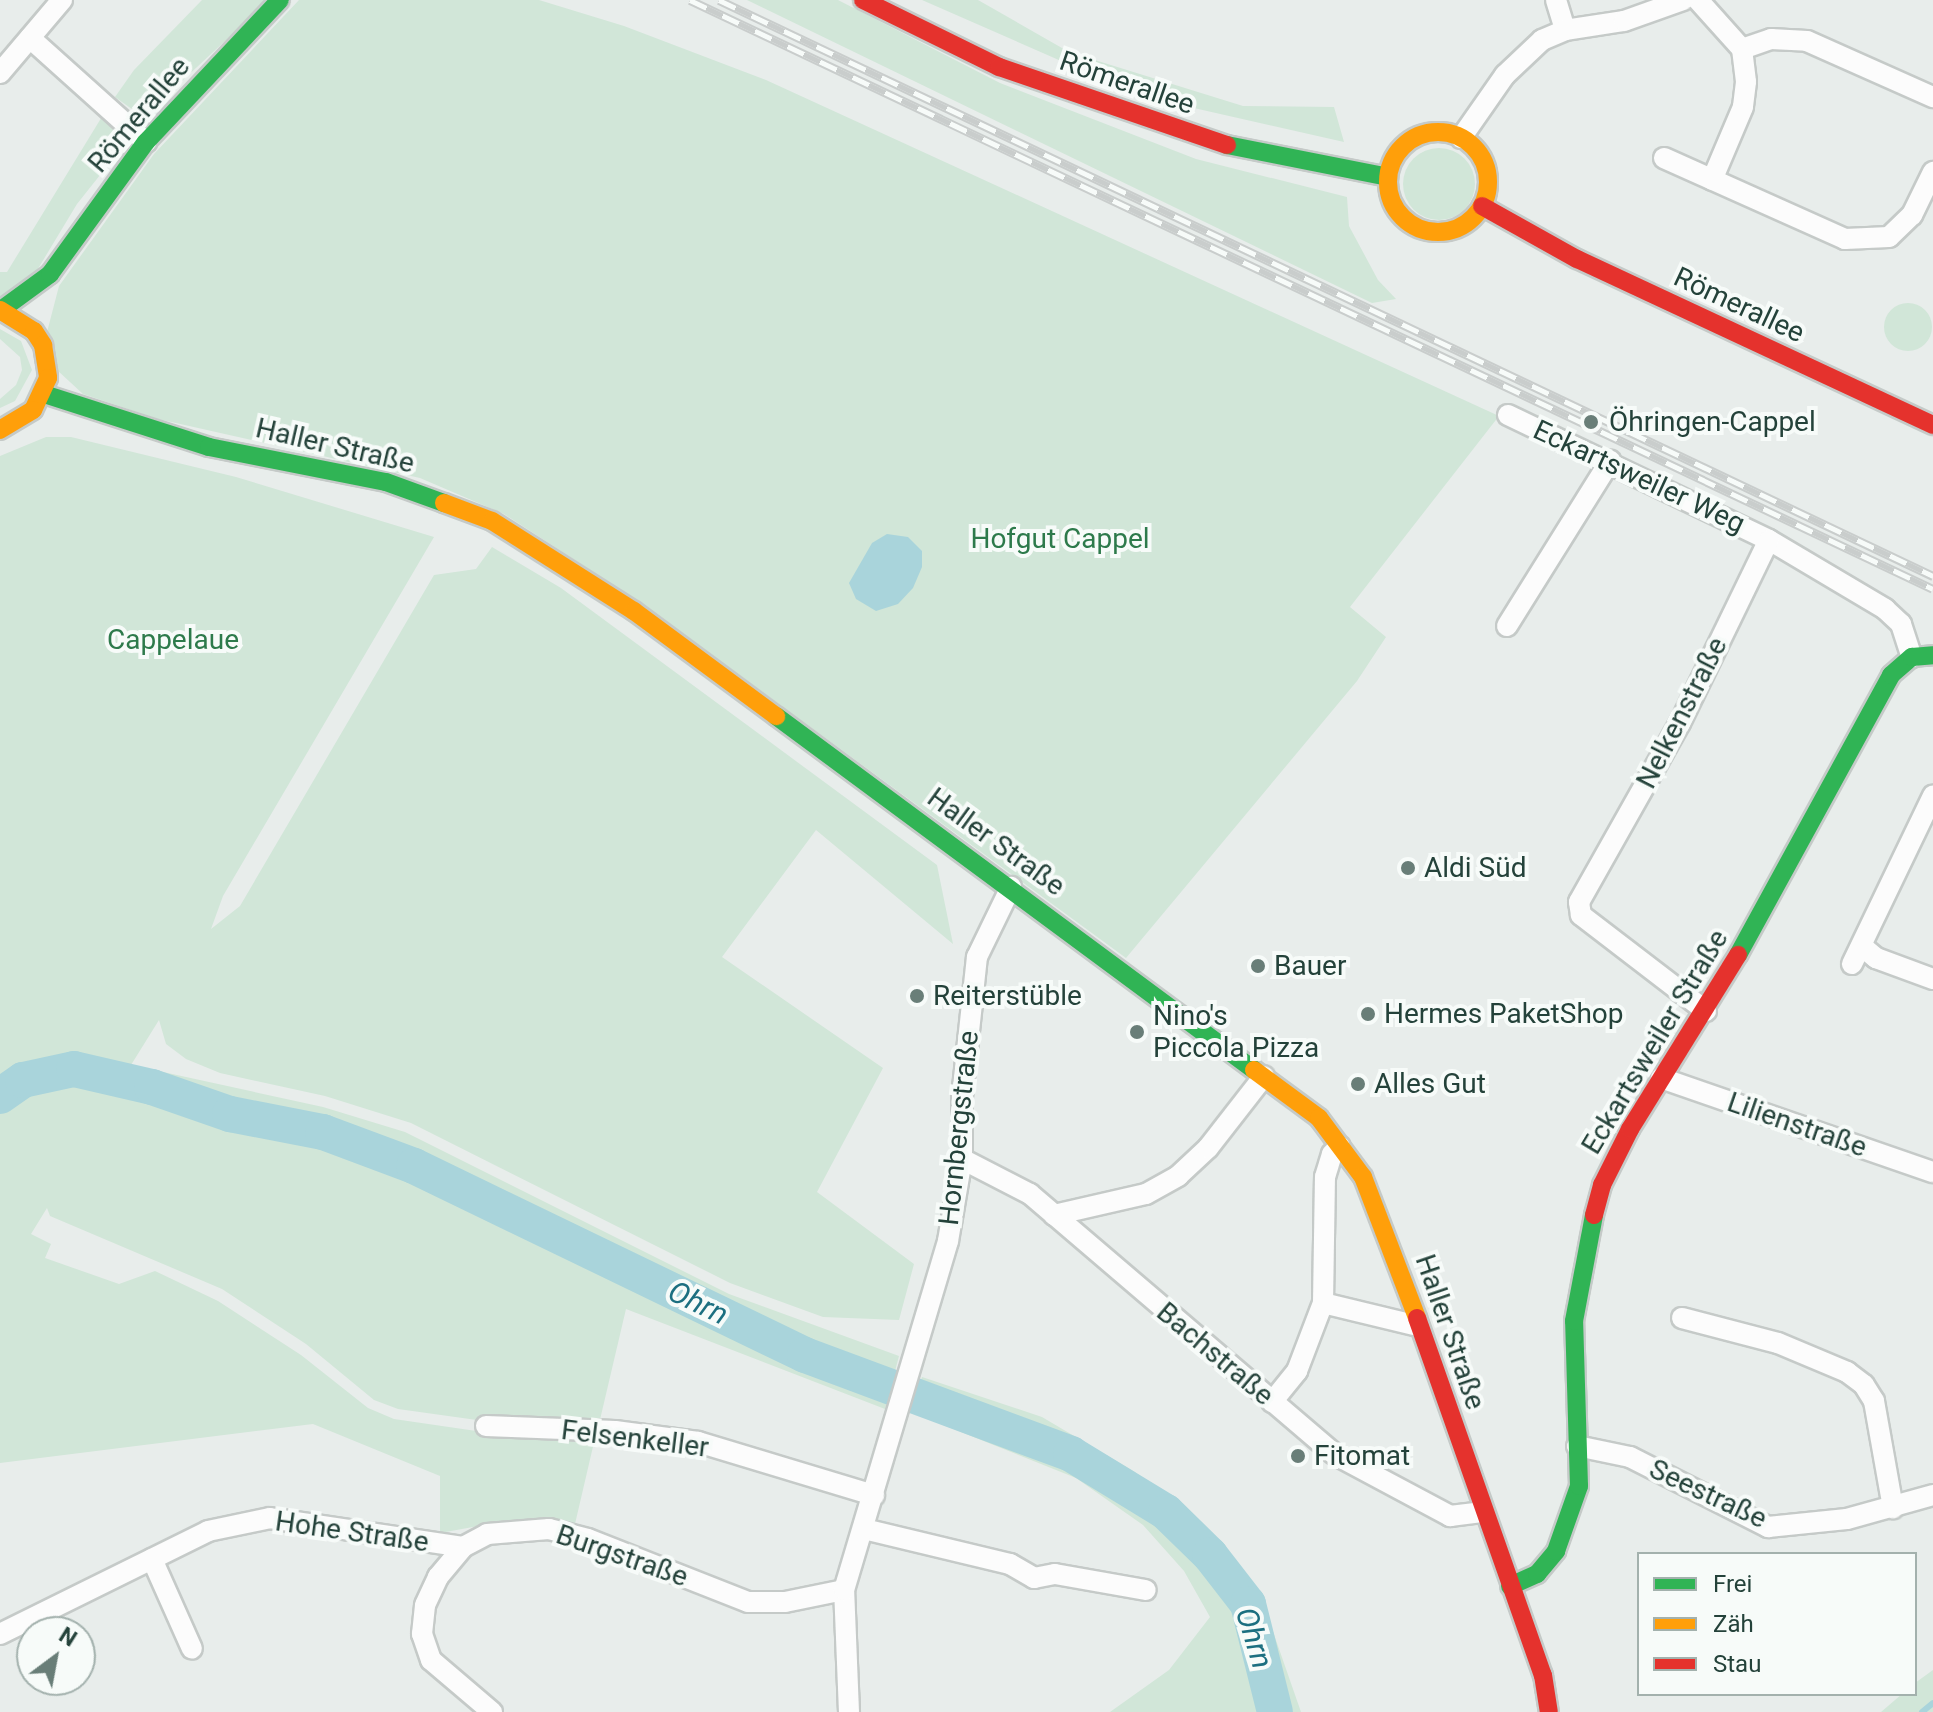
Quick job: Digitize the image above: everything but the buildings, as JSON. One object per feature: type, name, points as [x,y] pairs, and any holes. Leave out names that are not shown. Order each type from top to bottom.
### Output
[{"type":"street","points":[[0,73],[62,0]]},
{"type":"street","name":"Römerallee","points":[[0,310],[50,274],[146,142],[280,0]]},
{"type":"street","name":"Römerallee","points":[[863,0],[999,67],[1094,103],[1231,146],[1388,177]]},
{"type":"street","points":[[1556,0],[1565,30]]},
{"type":"street","points":[[1461,138],[1505,75],[1542,40],[1565,30],[1624,21],[1683,0]]},
{"type":"street","points":[[1698,0],[1742,49],[1746,82],[1743,107],[1712,180]]},
{"type":"street","points":[[30,38],[146,142]]},
{"type":"street","points":[[1742,49],[1771,39],[1807,41],[1933,97]]},
{"type":"street","points":[[1420,135],[1461,138],[1486,167],[1482,206],[1454,229],[1418,227],[1395,207],[1388,177],[1398,151],[1420,135]]},
{"type":"street","points":[[1664,158],[1845,239],[1889,237],[1912,215],[1933,172]]},
{"type":"street","name":"Römerallee","points":[[1482,206],[1577,259],[1933,425]]},
{"type":"street","name":"Römerallee","points":[[38,317],[50,274]]},
{"type":"street","points":[[0,310],[38,317],[48,361],[44,394],[18,422],[0,430]]},
{"type":"street","name":"Haller Straße","points":[[44,394],[209,447],[386,482],[492,521],[634,611],[1011,887],[1319,1118],[1363,1177],[1543,1675],[1549,1712]]},
{"type":"street","name":"Eckartsweiler Weg","points":[[1508,415],[1610,461],[1769,540]]},
{"type":"street","points":[[1507,626],[1610,461]]},
{"type":"street","points":[[1769,540],[1885,609],[1901,624],[1923,656]]},
{"type":"street","name":"Nelkenstraße","points":[[1706,1011],[1581,915],[1579,902],[1680,723],[1769,540]]},
{"type":"street","name":"Eckartsweiler Straße","points":[[1510,1586],[1537,1574],[1556,1551],[1579,1486],[1574,1321],[1586,1244],[1602,1185],[1661,1078],[1706,1011],[1772,900],[1891,675],[1923,656]]},
{"type":"street","points":[[1933,796],[1866,932],[1858,956],[1876,958],[1933,979]]},
{"type":"street","name":"Hornbergstraße","points":[[874,1495],[948,1241],[962,1159],[962,1097],[977,957],[1011,887]]},
{"type":"street","points":[[1054,1215],[1146,1194],[1178,1176],[1208,1148],[1264,1076]]},
{"type":"street","name":"Lilienstraße","points":[[1661,1078],[1933,1172]]},
{"type":"street","points":[[1272,1402],[1297,1371],[1323,1303],[1325,1177],[1332,1154],[1340,1146]]},
{"type":"street","name":"Bachstraße","points":[[962,1159],[998,1173],[1054,1215],[1334,1454],[1437,1510],[1465,1518],[1484,1512]]},
{"type":"street","points":[[1323,1303],[1418,1326]]},
{"type":"street","points":[[1682,1318],[1778,1343],[1847,1372],[1864,1385],[1874,1401],[1893,1508]]},
{"type":"street","name":"Felsenkeller","points":[[486,1426],[615,1431],[698,1442],[874,1495]]},
{"type":"street","name":"Seestraße","points":[[1577,1446],[1630,1457],[1768,1527],[1801,1527],[1893,1508],[1933,1495]]},
{"type":"street","points":[[849,1712],[844,1590],[874,1495]]},
{"type":"street","name":"Hohe Straße","points":[[0,1634],[208,1531],[270,1518],[463,1547]]},
{"type":"street","name":"Burgstraße","points":[[492,1712],[431,1660],[422,1634],[425,1605],[438,1577],[463,1547],[487,1534],[549,1529],[588,1539],[748,1602],[785,1602],[844,1590]]},
{"type":"street","points":[[864,1529],[1010,1564],[1034,1578],[1055,1574],[1146,1590]]},
{"type":"street","points":[[152,1559],[192,1649]]},
{"type":"green space","points":[[202,0],[269,0],[152,109],[136,112],[115,97],[134,70]]},
{"type":"green space","name":"Hofgut Cappel","points":[[299,0],[539,0],[624,26],[766,80],[1499,416],[1350,607],[1386,637],[1357,681],[1126,958],[641,603],[504,514],[420,478],[158,419],[83,394],[57,370],[46,336],[59,286],[154,154]]},
{"type":"green space","points":[[747,0],[838,0],[1000,83],[1196,159],[1347,197],[1349,226],[1378,280],[1396,299],[1372,303]]},
{"type":"green space","points":[[922,0],[978,0],[1069,52],[1243,106],[1334,107],[1344,142],[1141,96]]},
{"type":"green space","points":[[103,115],[115,131],[116,149],[108,165],[77,204],[33,277],[0,302],[0,272],[7,272]]},
{"type":"green space","points":[[1446,148],[1465,158],[1473,170],[1473,198],[1465,210],[1453,218],[1432,220],[1413,210],[1405,198],[1403,177],[1413,158],[1425,150]]},
{"type":"green space","points":[[1908,303],[1925,310],[1932,327],[1925,344],[1908,351],[1891,344],[1884,327],[1891,310]]},
{"type":"green space","points":[[0,329],[21,341],[32,370],[15,401],[0,408],[0,399],[16,385],[22,370],[20,357],[0,339]]},
{"type":"green space","name":"Cappelaue","points":[[46,437],[71,437],[236,477],[434,537],[223,896],[211,929],[240,906],[434,575],[476,569],[492,547],[561,588],[937,865],[953,944],[816,830],[722,957],[883,1068],[817,1192],[914,1264],[899,1320],[823,1317],[730,1283],[411,1123],[325,1096],[220,1073],[186,1059],[166,1044],[159,1020],[131,1065],[323,1107],[405,1132],[729,1294],[899,1356],[885,1409],[626,1309],[599,1424],[484,1421],[398,1409],[374,1400],[306,1344],[222,1289],[50,1216],[47,1208],[31,1234],[51,1244],[45,1258],[119,1284],[155,1271],[218,1301],[301,1355],[368,1408],[394,1419],[490,1433],[595,1438],[575,1524],[506,1521],[440,1533],[440,1476],[313,1424],[0,1463],[0,456]]},
{"type":"green space","points":[[922,1377],[1042,1417],[1135,1472],[1212,1536],[1262,1600],[1301,1712],[1110,1712],[1169,1670],[1210,1617],[1184,1571],[1143,1525],[1076,1478],[911,1412]]},
{"type":"green space","points":[[1933,1670],[1933,1712],[1881,1712],[1900,1696],[1917,1696],[1917,1682]]},
{"type":"water","points":[[887,534],[908,537],[922,551],[922,567],[913,588],[898,604],[876,611],[856,599],[849,583],[872,543]]},
{"type":"waterway","name":"Ohrn","points":[[0,1096],[23,1080],[74,1069],[152,1087],[230,1114],[323,1132],[414,1166],[805,1355],[1071,1454],[1166,1512],[1210,1555],[1248,1604],[1275,1712]]},
{"type":"waterway","points":[[1922,1712],[1933,1703]]},
{"type":"railway","points":[[690,0],[1933,589]]},
{"type":"railway","points":[[719,0],[1933,576]]},
{"type":"traffic: fast","points":[[1,310],[50,274],[146,142],[280,0]]},
{"type":"traffic: fast","points":[[1227,145],[1388,177]]},
{"type":"traffic: fast","points":[[44,394],[209,447],[386,482],[444,503]]},
{"type":"traffic: fast","points":[[1738,955],[1891,675],[1912,657],[1933,655]]},
{"type":"traffic: fast","points":[[776,716],[1254,1070]]},
{"type":"traffic: fast","points":[[1510,1586],[1537,1574],[1556,1551],[1579,1486],[1574,1321],[1594,1215]]},
{"type":"traffic: slow","points":[[1438,132],[1457,136],[1473,147],[1484,163],[1488,182],[1484,201],[1473,217],[1457,228],[1438,232],[1419,228],[1403,217],[1392,201],[1388,182],[1392,163],[1403,147],[1419,136],[1438,132]]},
{"type":"traffic: slow","points":[[0,310],[34,331],[43,345],[48,378],[33,410],[0,430]]},
{"type":"traffic: slow","points":[[444,503],[492,521],[634,611],[776,716]]},
{"type":"traffic: slow","points":[[1254,1070],[1319,1118],[1363,1177],[1417,1318]]},
{"type":"traffic: jam","points":[[863,0],[999,67],[1227,145]]},
{"type":"traffic: jam","points":[[1482,206],[1577,259],[1933,425]]},
{"type":"traffic: jam","points":[[1594,1215],[1602,1185],[1630,1129],[1738,955]]},
{"type":"traffic: jam","points":[[1417,1318],[1543,1675],[1549,1712]]},
{"type":"place","name":"Öhringen-Cappel","points":[[1591,422]]},
{"type":"place","name":"Aldi Süd","points":[[1408,868]]},
{"type":"place","name":"Bauer","points":[[1258,966]]},
{"type":"place","name":"Reiterstüble","points":[[917,996]]},
{"type":"place","name":"Hermes PaketShop","points":[[1368,1014]]},
{"type":"place","name":"Nino's Piccola Pizza","points":[[1137,1032]]},
{"type":"place","name":"Alles Gut","points":[[1358,1084]]},
{"type":"place","name":"Fitomat","points":[[1298,1456]]}]
